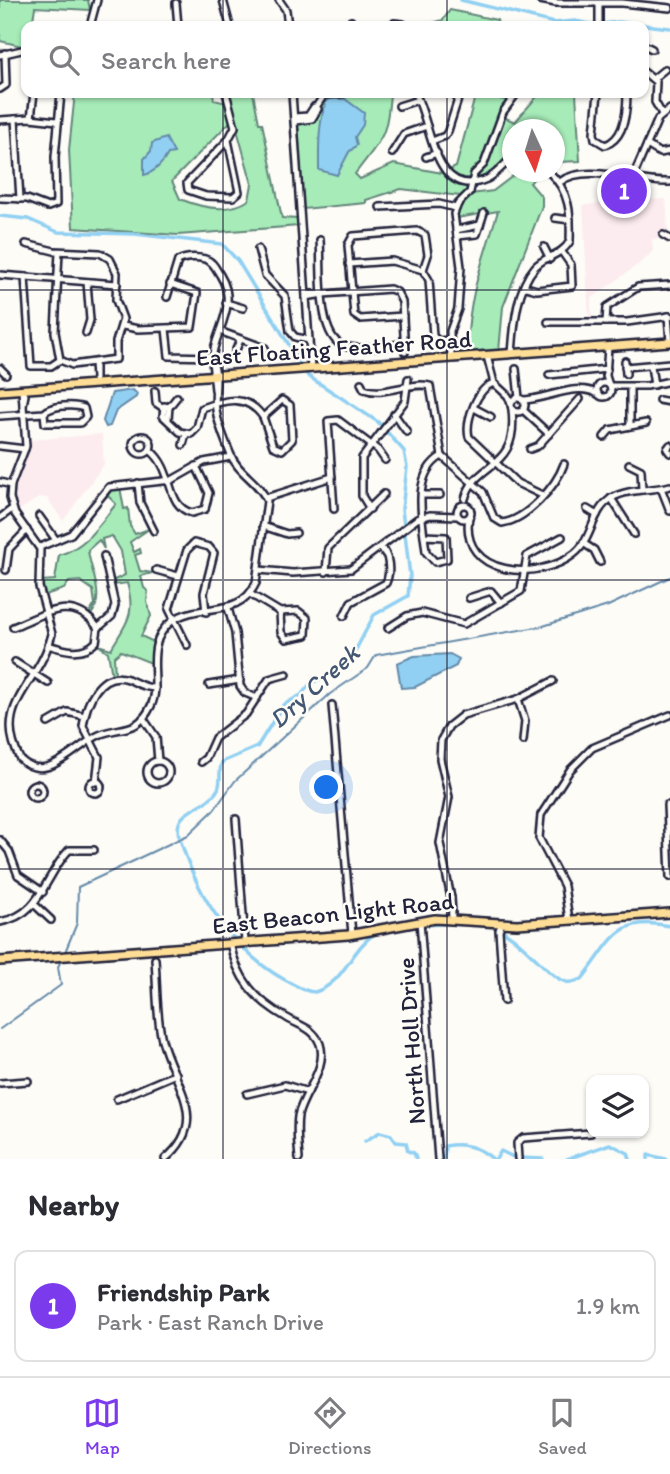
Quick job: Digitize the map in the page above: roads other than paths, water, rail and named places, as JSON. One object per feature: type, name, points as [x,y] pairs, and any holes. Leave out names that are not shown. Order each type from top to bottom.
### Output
[{"type":"main road","name":"East Floating Feather Road","points":[[0,391],[22,392],[96,382],[406,363],[670,342]]},
{"type":"main road","name":"East Beacon Light Road","points":[[0,961],[352,934],[420,924],[452,916],[500,927],[670,913]]},
{"type":"street","points":[[91,21],[97,0]]},
{"type":"street","points":[[223,0],[229,21]]},
{"type":"street","points":[[279,0],[286,10],[287,21]]},
{"type":"street","points":[[540,0],[666,5]]},
{"type":"street","points":[[176,3],[178,21]]},
{"type":"street","points":[[599,4],[599,21]]},
{"type":"street","points":[[3,88],[2,54],[21,50]]},
{"type":"street","points":[[653,78],[665,69]]},
{"type":"street","points":[[649,75],[657,86],[655,102],[662,114]]},
{"type":"street","points":[[31,118],[33,98]]},
{"type":"street","points":[[0,198],[20,199],[54,207],[57,200],[57,121],[60,98]]},
{"type":"street","points":[[227,98],[235,131],[186,187],[206,196],[237,194],[239,184],[228,140]]},
{"type":"street","points":[[292,98],[310,369]]},
{"type":"street","points":[[294,119],[312,119],[322,98]]},
{"type":"street","points":[[432,141],[445,136],[456,98]]},
{"type":"street","points":[[451,358],[450,328],[458,309],[461,262],[456,233],[456,208],[470,192],[472,181],[484,164],[503,113],[514,98]]},
{"type":"street","points":[[597,98],[593,133],[595,139],[606,145],[614,141],[621,128],[626,98]]},
{"type":"street","points":[[399,106],[418,100],[436,153],[450,177],[472,181],[486,179],[502,167]]},
{"type":"street","points":[[633,177],[662,114],[670,109]]},
{"type":"street","points":[[0,120],[31,118],[57,121]]},
{"type":"street","points":[[15,119],[20,199]]},
{"type":"street","points":[[392,153],[404,134],[427,125]]},
{"type":"street","points":[[647,145],[660,153],[670,151]]},
{"type":"street","points":[[426,157],[436,153]]},
{"type":"street","points":[[565,179],[607,173],[654,183],[670,182]]},
{"type":"street","points":[[512,354],[516,315],[535,267],[562,252],[570,242],[568,197],[559,182]]},
{"type":"street","points":[[380,207],[439,204],[456,208]]},
{"type":"street","points":[[456,233],[475,236],[484,214]]},
{"type":"street","points":[[555,218],[570,220]]},
{"type":"street","points":[[403,316],[355,317],[349,240],[362,235],[424,234],[428,255],[423,270]]},
{"type":"street","points":[[663,235],[670,239]]},
{"type":"street","points":[[320,240],[326,326],[336,342],[352,347],[404,344]]},
{"type":"street","points":[[26,244],[59,252],[107,256],[117,273],[116,300],[123,316],[123,326],[116,342],[115,361],[94,365],[69,365],[60,360]]},
{"type":"street","points":[[544,247],[550,259]]},
{"type":"street","points":[[258,249],[267,277],[285,296],[290,331],[295,337],[309,340]]},
{"type":"street","points":[[59,252],[55,332],[60,360]]},
{"type":"street","points":[[526,287],[537,290],[572,286],[572,265],[562,252]]},
{"type":"street","points":[[22,392],[25,449],[11,485],[12,509],[40,547],[38,584],[52,631],[34,674],[13,697],[5,711],[4,730],[8,745],[22,761],[37,767],[54,765],[90,740],[104,733],[129,729],[143,718],[152,704],[155,688],[154,654],[172,621],[228,608],[250,594],[259,570],[259,548],[266,499],[231,457],[215,405],[212,359],[222,332],[227,286],[210,261],[187,257],[178,261],[167,297]]},
{"type":"street","points":[[349,264],[392,261],[423,270],[429,280],[433,338],[450,340]]},
{"type":"street","points":[[0,275],[117,285]]},
{"type":"street","points":[[25,277],[31,366],[51,366],[60,360]]},
{"type":"street","points":[[86,332],[90,320],[87,282]]},
{"type":"street","points":[[123,326],[166,329],[192,327],[197,293],[170,284]]},
{"type":"street","points":[[606,322],[607,307],[633,289],[670,285]]},
{"type":"street","points":[[306,295],[390,289],[397,292],[402,299],[407,398],[362,458],[360,469],[363,499],[370,509]]},
{"type":"street","points":[[226,303],[243,308]]},
{"type":"street","points":[[548,322],[627,322],[669,316],[670,342]]},
{"type":"street","points":[[166,329],[169,356],[212,359]]},
{"type":"street","points":[[222,332],[265,348]]},
{"type":"street","points":[[235,352],[240,340]]},
{"type":"street","points":[[330,348],[336,342]]},
{"type":"street","points":[[591,390],[606,397],[611,388],[606,373],[605,347]]},
{"type":"street","points":[[490,355],[494,383],[549,434]]},
{"type":"street","points":[[625,367],[670,363]]},
{"type":"street","points":[[94,365],[96,382]]},
{"type":"street","points":[[651,366],[654,384]]},
{"type":"street","points":[[0,368],[6,374]]},
{"type":"street","points":[[516,369],[518,405],[508,447],[498,463],[473,482],[462,512],[473,550],[483,562],[496,567],[525,569],[552,566],[572,556],[583,543],[597,515],[611,498],[670,486]]},
{"type":"street","points":[[549,375],[606,373]]},
{"type":"street","points":[[518,405],[532,399],[591,390],[606,373]]},
{"type":"street","points":[[361,383],[370,391],[407,380],[430,386],[442,456],[487,497],[498,522],[507,523],[520,515],[557,478],[564,464]]},
{"type":"street","points":[[599,384],[611,388],[670,381]]},
{"type":"street","points":[[494,383],[484,388],[467,423],[469,437],[517,483],[542,495]]},
{"type":"street","points":[[598,394],[599,384]]},
{"type":"street","points":[[630,387],[630,426]]},
{"type":"street","points":[[155,391],[156,403],[166,407]]},
{"type":"street","points":[[166,407],[177,397]]},
{"type":"street","points":[[186,434],[200,430],[200,411],[244,399],[263,417],[272,446],[279,449],[288,447],[292,440],[288,402],[279,401],[263,417]]},
{"type":"street","points":[[530,449],[549,434],[580,399]]},
{"type":"street","points":[[659,400],[670,402]]},
{"type":"street","points":[[0,416],[44,413],[50,408],[80,406],[84,408],[85,420],[80,423],[48,425],[44,413]]},
{"type":"street","points":[[166,407],[168,419],[186,434]]},
{"type":"street","points":[[474,408],[491,416]]},
{"type":"street","points":[[394,414],[407,432]]},
{"type":"street","points":[[334,509],[328,424],[331,419],[370,444],[385,460]]},
{"type":"street","points":[[604,437],[610,430],[646,423]]},
{"type":"street","points":[[183,445],[186,434]]},
{"type":"street","points":[[670,445],[667,449],[670,453]]},
{"type":"street","points":[[0,446],[25,449]]},
{"type":"street","points":[[151,452],[164,464],[174,500],[183,511],[194,513],[205,509],[214,513]]},
{"type":"street","points":[[424,536],[446,537],[448,557],[440,562],[431,560],[427,555],[424,536],[422,517],[422,495],[427,468],[442,456]]},
{"type":"street","points":[[40,547],[73,532],[106,489],[169,481],[207,461],[231,457]]},
{"type":"street","points":[[629,464],[641,470],[642,490]]},
{"type":"street","points":[[196,467],[209,493],[205,509]]},
{"type":"street","points":[[266,499],[332,477]]},
{"type":"street","points":[[0,482],[11,485]]},
{"type":"street","points":[[138,484],[140,503],[154,531]]},
{"type":"street","points":[[661,488],[670,511]]},
{"type":"street","points":[[326,572],[328,548],[384,494]]},
{"type":"street","points":[[422,495],[440,495]]},
{"type":"street","points":[[611,498],[634,534]]},
{"type":"street","points":[[0,518],[12,509]]},
{"type":"street","points":[[587,509],[597,515]]},
{"type":"street","points":[[259,570],[326,572],[356,567],[404,527],[422,517],[462,512]]},
{"type":"street","points":[[39,516],[56,540]]},
{"type":"street","points":[[263,526],[287,534],[296,533]]},
{"type":"street","points":[[6,570],[9,549],[27,530]]},
{"type":"street","points":[[388,628],[407,616],[422,613],[464,624],[522,589],[529,554],[562,537]]},
{"type":"street","points":[[187,645],[172,621],[169,606],[190,545],[201,543],[214,553],[204,596],[206,612]]},
{"type":"street","points":[[583,543],[594,550],[600,562]]},
{"type":"street","points":[[344,616],[351,602],[386,583],[389,573],[386,555],[380,547]]},
{"type":"street","points":[[48,645],[67,651],[87,649],[96,641],[98,628],[112,616],[115,605],[104,556]]},
{"type":"street","points":[[156,570],[178,576]]},
{"type":"street","points":[[469,598],[491,592],[501,603]]},
{"type":"street","points":[[250,594],[280,612],[298,611],[305,614],[306,635],[300,639],[283,637],[280,612]]},
{"type":"street","points":[[13,627],[47,614],[75,608],[98,628]]},
{"type":"street","points":[[228,608],[243,691],[257,698]]},
{"type":"street","points":[[15,662],[48,683]]},
{"type":"street","points":[[201,762],[206,758],[211,742],[244,716],[269,679],[287,674]]},
{"type":"street","points":[[96,782],[99,760],[84,729],[85,716],[96,689],[106,680],[121,678],[155,688]]},
{"type":"street","points":[[209,685],[240,680]]},
{"type":"street","points":[[452,916],[440,843],[449,797],[440,759],[441,740],[449,726],[463,715],[518,699],[553,681]]},
{"type":"street","points":[[518,699],[525,721],[523,741]]},
{"type":"street","points":[[332,705],[352,934]]},
{"type":"street","points":[[48,723],[67,712],[85,716]]},
{"type":"street","points":[[569,920],[562,880],[543,851],[539,838],[541,815],[570,769],[584,755],[612,737],[649,726],[670,715]]},
{"type":"street","points":[[143,718],[156,737],[158,761]]},
{"type":"street","points":[[213,727],[219,735]]},
{"type":"street","points":[[158,761],[165,763],[169,774],[164,781],[155,783],[148,779],[146,770],[150,763],[158,761]]},
{"type":"street","points":[[36,784],[37,767]]},
{"type":"street","points":[[667,805],[670,877]]},
{"type":"street","points":[[236,819],[236,971],[245,983],[281,1015],[309,1029],[318,1040],[321,1060],[298,1122],[299,1159]]},
{"type":"street","points":[[0,840],[9,851],[21,878],[43,892]]},
{"type":"street","points":[[0,922],[20,915],[34,904],[69,850],[94,849]]},
{"type":"street","points":[[34,904],[51,920]]},
{"type":"street","name":"North Holl Drive","points":[[420,924],[438,1159]]},
{"type":"street","points":[[500,927],[504,1001]]},
{"type":"street","points":[[155,950],[162,1037],[186,1100],[188,1122],[179,1144],[165,1159]]},
{"type":"street","points":[[117,1099],[176,1074]]},
{"type":"street","points":[[0,1083],[28,1081]]},
{"type":"street","points":[[247,1094],[282,1085],[308,1092]]},
{"type":"street","points":[[517,1159],[517,1143],[523,1138],[586,1133]]},
{"type":"water","points":[[330,99],[345,99],[364,113],[363,125],[355,137],[357,145],[349,152],[337,175],[319,170],[322,119],[326,102]]},
{"type":"water","points":[[166,138],[174,153],[168,154],[158,167],[144,175],[144,159],[151,151],[152,143]]},
{"type":"water","points":[[133,390],[137,394],[136,397],[116,411],[110,426],[106,427],[103,421],[112,393]]},
{"type":"water","points":[[450,654],[459,659],[456,666],[415,687],[401,688],[397,663],[414,656]]},
{"type":"waterway","points":[[461,0],[546,21]]},
{"type":"waterway","points":[[649,26],[670,28]]},
{"type":"waterway","points":[[0,216],[28,219],[58,232],[135,234],[222,244],[238,261],[308,376],[378,422],[404,451],[407,467],[402,509],[410,576],[408,596],[374,615],[351,659],[338,672],[311,683],[301,695],[283,705],[257,747],[222,762],[218,789],[213,796],[185,814],[178,827],[179,836]]},
{"type":"waterway","name":"Dry Creek","points":[[139,858],[188,835],[214,810],[235,781],[330,694],[368,668],[376,655],[543,626],[608,606],[670,577]]},
{"type":"waterway","points":[[181,842],[197,883],[234,939],[267,968],[300,988],[315,992],[325,988],[341,974],[360,948],[376,933]]},
{"type":"waterway","name":"Dry Creek","points":[[65,952],[77,923],[78,887],[138,859]]},
{"type":"waterway","points":[[411,926],[455,923]]},
{"type":"waterway","points":[[491,925],[513,938],[559,979],[568,982],[582,979],[608,944],[626,928],[652,923],[670,926]]},
{"type":"waterway","name":"Dry Creek","points":[[0,1029],[61,985],[58,967],[61,960]]},
{"type":"waterway","points":[[365,1141],[380,1132],[391,1135],[396,1142],[406,1143],[408,1151],[414,1153],[416,1159]]},
{"type":"waterway","points":[[567,1159],[610,1144],[628,1153],[630,1159]]},
{"type":"waterway","points":[[444,1159],[445,1146],[459,1145],[482,1151],[493,1159]]},
{"type":"waterway","points":[[496,1159],[501,1151],[515,1158]]},
{"type":"waterway","points":[[648,1159],[648,1155],[666,1159]]},
{"type":"waterway","points":[[519,1158],[543,1159]]},
{"type":"place","name":"Friendship Park","points":[[624,191]]}]
